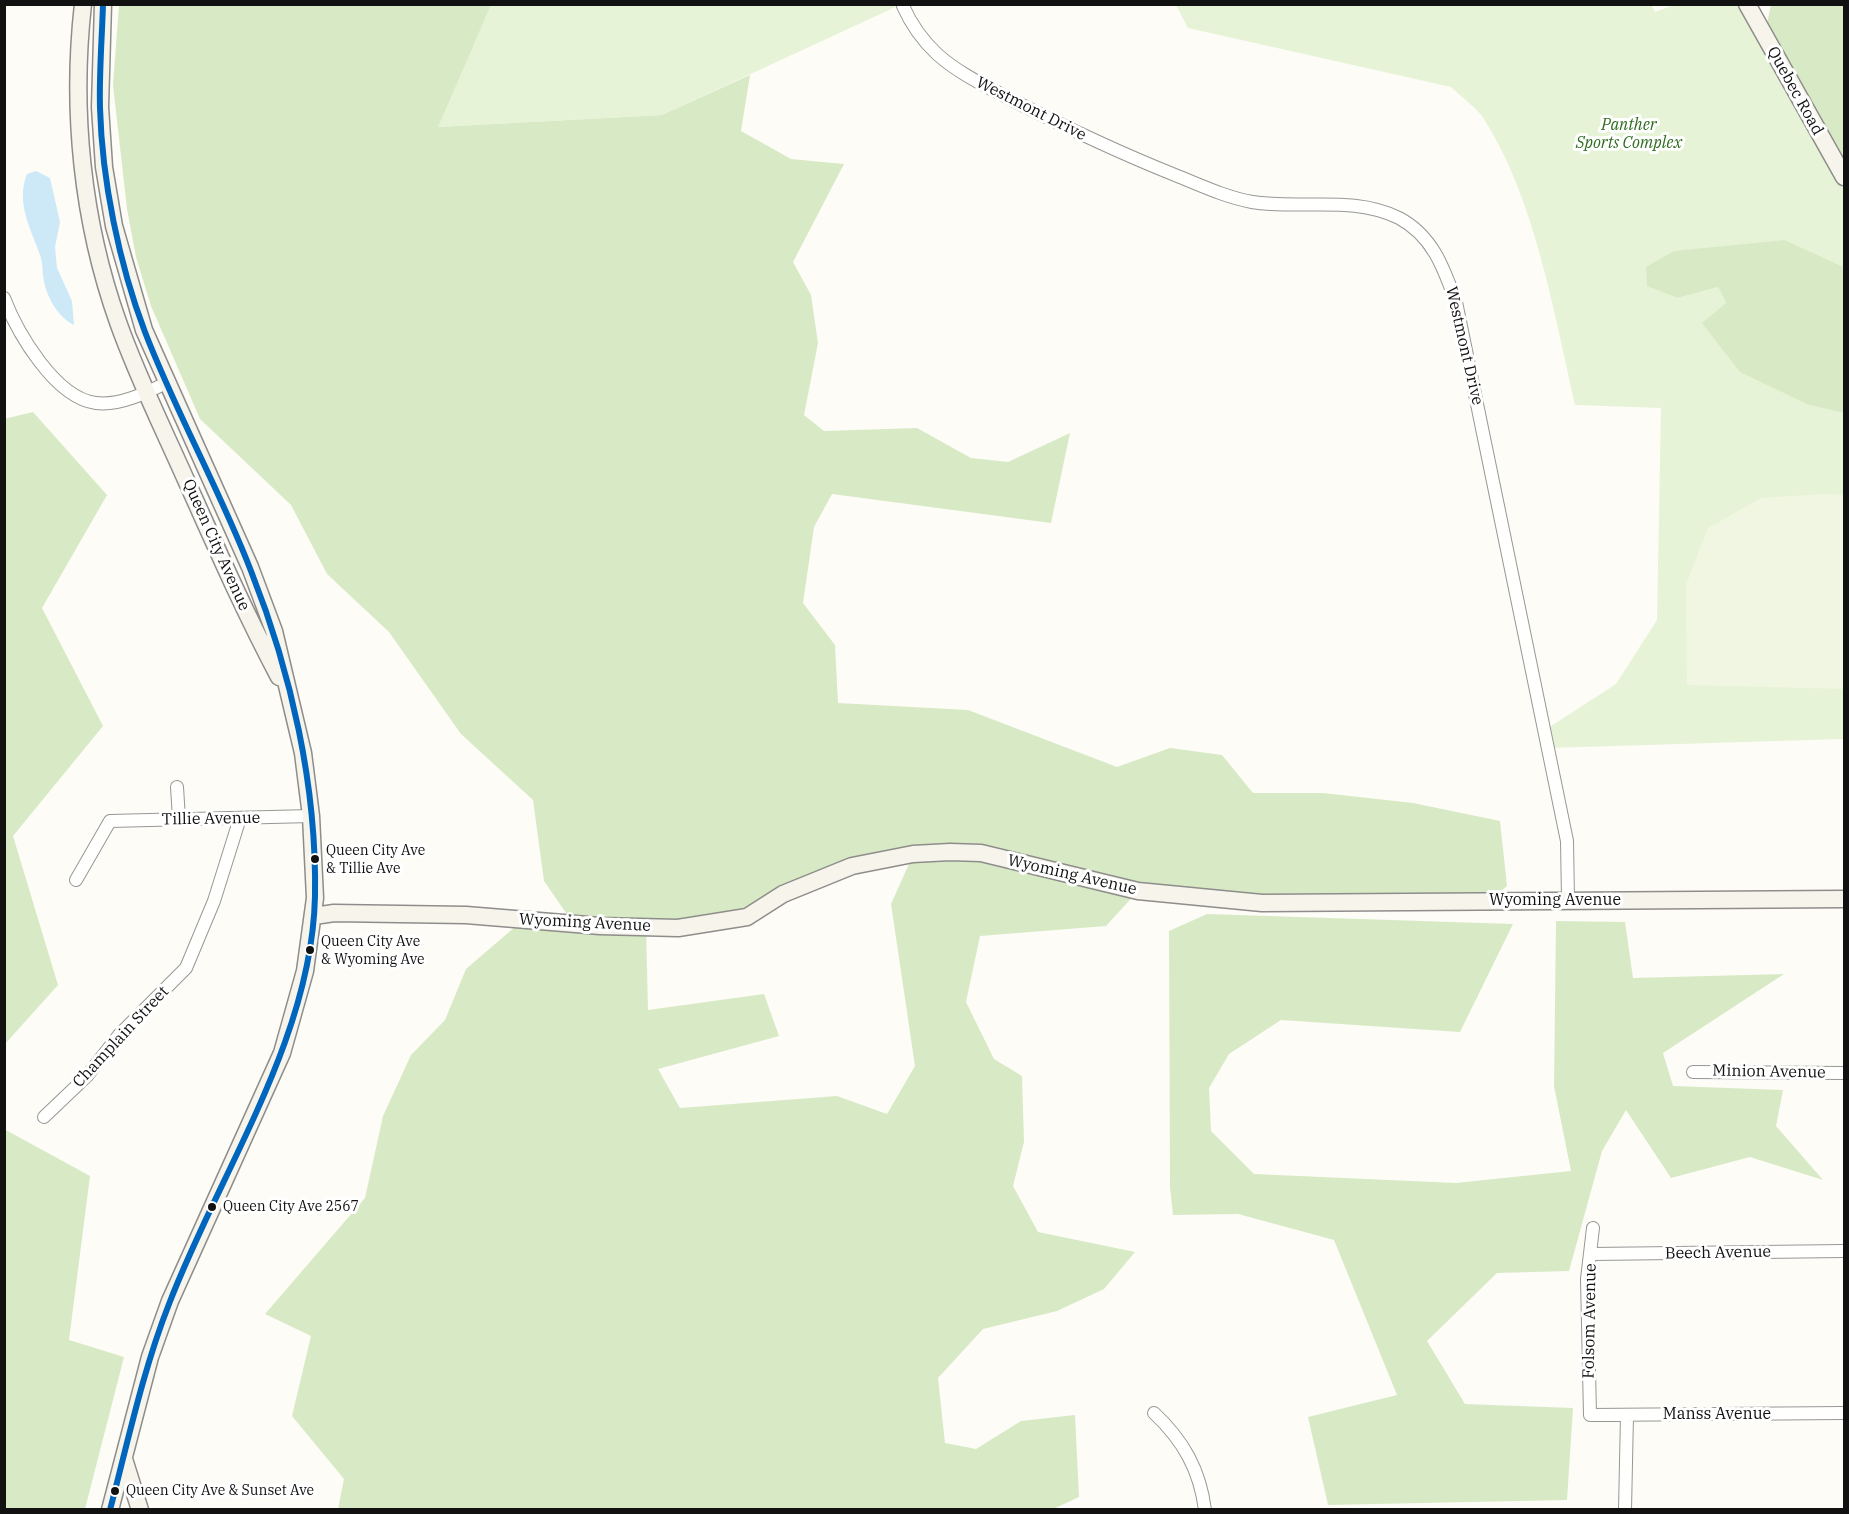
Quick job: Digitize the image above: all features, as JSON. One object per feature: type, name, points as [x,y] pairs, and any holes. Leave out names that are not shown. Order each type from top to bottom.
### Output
[{"type":"main road","name":"Queen City Avenue","points":[[83,4],[78,67],[79,133],[86,194],[99,259],[117,322],[235,590],[290,696]]},
{"type":"main road","name":"Queen City Avenue","points":[[103,4],[100,107],[104,167],[114,226],[144,330],[274,631],[303,753],[311,816],[314,916],[305,971],[282,1053],[170,1301],[150,1358],[110,1509]]},
{"type":"main road","name":"Quebec Road","points":[[1747,4],[1845,177]]},
{"type":"main road","name":"Wyoming Avenue","points":[[314,916],[334,913],[466,915],[600,926],[678,928],[747,917],[783,894],[852,866],[913,854],[950,852],[981,854],[1138,891],[1262,903],[1568,899],[1845,899]]},
{"type":"main road","points":[[123,1458],[140,1509]]},
{"type":"street","name":"Westmont Drive","points":[[903,6],[912,24],[937,54],[969,77],[1120,153],[1219,193],[1250,201],[1297,206],[1343,204],[1380,210],[1408,223],[1434,249],[1456,302],[1545,730],[1567,841],[1568,899]]},
{"type":"street","points":[[4,298],[20,331],[37,357],[56,381],[80,398],[95,403],[116,402],[166,383]]},
{"type":"street","points":[[177,787],[179,819]]},
{"type":"street","name":"Tillie Avenue","points":[[76,880],[110,821],[311,816]]},
{"type":"street","name":"Champlain Street","points":[[44,1117],[87,1076],[118,1035],[186,968],[214,902],[240,818]]},
{"type":"street","name":"Minion Avenue","points":[[1693,1072],[1845,1073]]},
{"type":"street","name":"Folsom Avenue","points":[[1590,1415],[1587,1290],[1593,1228]]},
{"type":"street","name":"Beech Avenue","points":[[1592,1254],[1845,1251]]},
{"type":"street","points":[[1154,1413],[1168,1426],[1191,1458],[1198,1476],[1205,1509]]},
{"type":"street","name":"Manss Avenue","points":[[1590,1415],[1845,1413]]},
{"type":"street","points":[[1625,1509],[1627,1415]]},
{"type":"green space","points":[[902,4],[662,115],[437,127],[491,5]]},
{"type":"green space","name":"Panther Sports Complex","points":[[1651,4],[1655,12],[1674,5],[1747,5],[1844,177],[1844,267],[1785,240],[1678,298],[1718,287],[1726,303],[1809,405],[1844,413],[1844,739],[1548,748],[1545,730],[1616,684],[1657,620],[1661,408],[1575,405],[1541,258],[1517,184],[1502,150],[1484,119],[1451,87],[1188,28],[1176,5]]},
{"type":"green space","points":[[119,5],[491,5],[438,127],[662,115],[750,75],[741,131],[791,159],[844,164],[793,262],[811,295],[818,343],[804,415],[824,431],[917,428],[971,458],[1008,462],[1070,433],[1051,523],[832,494],[814,527],[803,603],[835,645],[838,703],[968,710],[1117,767],[1170,748],[1222,755],[1253,793],[1323,793],[1413,803],[1500,821],[1507,886],[1490,900],[1262,903],[1138,891],[1106,926],[980,936],[966,1002],[994,1059],[1022,1076],[1024,1142],[1013,1186],[1038,1232],[1135,1252],[1104,1289],[1057,1311],[983,1329],[938,1378],[945,1443],[976,1449],[1021,1421],[1075,1415],[1079,1497],[1051,1510],[338,1509],[344,1479],[292,1416],[311,1336],[265,1314],[365,1198],[383,1116],[411,1055],[445,1020],[466,969],[523,920],[573,923],[544,881],[533,800],[461,734],[389,632],[327,574],[291,505],[200,419],[151,306],[136,257],[127,209],[113,85]],"holes":[[[913,855],[891,904],[915,1066],[887,1114],[837,1096],[680,1108],[658,1069],[779,1036],[764,994],[648,1010],[646,928],[760,909],[882,859]]]},
{"type":"green space","points":[[1771,5],[1844,5],[1844,177],[1764,36]]},
{"type":"green space","points":[[1785,240],[1844,267],[1844,413],[1809,405],[1740,372],[1702,323],[1726,303],[1718,287],[1678,298],[1647,286],[1646,267],[1674,251]]},
{"type":"green space","points":[[33,412],[107,495],[42,608],[103,726],[13,836],[58,985],[5,1044],[4,419]]},
{"type":"green space","points":[[1844,495],[1844,689],[1687,685],[1686,584],[1708,528],[1761,498]]},
{"type":"green space","points":[[1207,914],[1513,924],[1460,1032],[1281,1020],[1229,1054],[1209,1088],[1211,1131],[1254,1174],[1456,1183],[1571,1171],[1554,1086],[1556,921],[1625,922],[1633,978],[1784,974],[1663,1053],[1673,1086],[1783,1090],[1776,1126],[1823,1180],[1750,1157],[1671,1178],[1626,1110],[1602,1151],[1569,1271],[1497,1273],[1427,1341],[1465,1404],[1573,1408],[1567,1500],[1328,1505],[1308,1417],[1397,1395],[1334,1240],[1238,1214],[1173,1215],[1170,1187],[1169,931]]},
{"type":"green space","points":[[4,1129],[90,1176],[69,1340],[124,1357],[85,1509],[5,1509]]},
{"type":"water","points":[[36,171],[50,178],[60,222],[55,247],[57,268],[72,301],[74,325],[63,318],[54,307],[48,294],[43,278],[41,258],[26,217],[24,185],[27,174]]},
{"type":"transit line","points":[[103,4],[100,82],[101,136],[108,193],[120,250],[145,332],[170,392],[239,541],[278,649],[299,730],[306,771],[311,813],[315,896],[310,950],[298,1002],[281,1054],[169,1304],[151,1354],[110,1510]]},
{"type":"place","name":"Queen City Ave & Tillie Ave","points":[[315,859]]},
{"type":"place","name":"Queen City Ave & Wyoming Ave","points":[[310,950]]},
{"type":"place","name":"Queen City Ave 2567","points":[[212,1207]]},
{"type":"place","name":"Queen City Ave & Sunset Ave","points":[[115,1491]]}]
